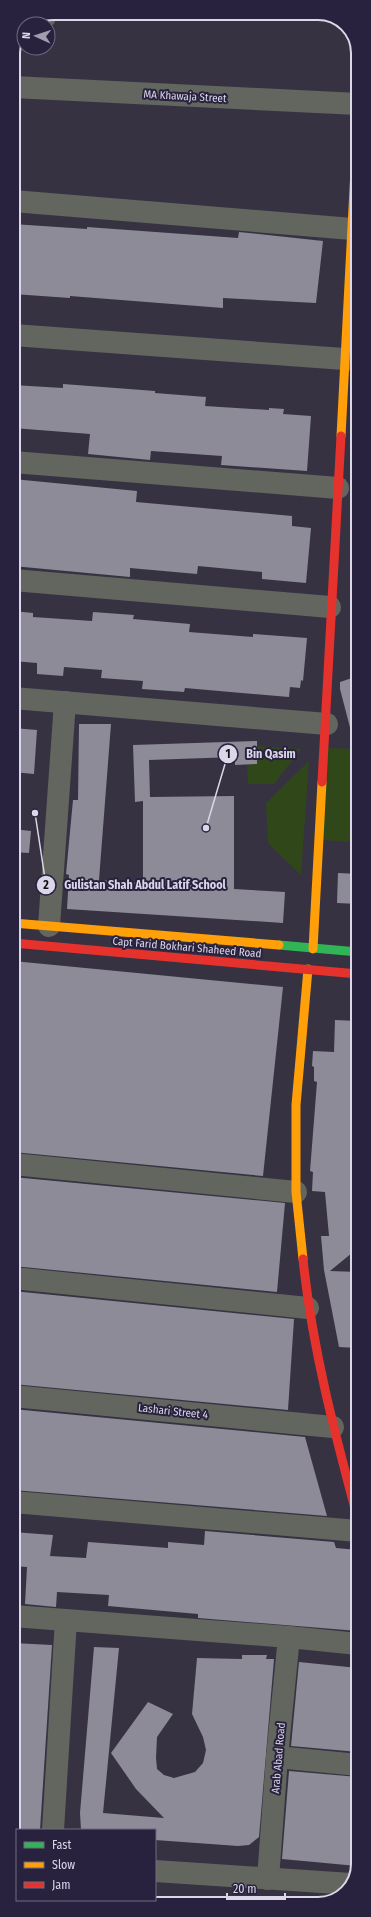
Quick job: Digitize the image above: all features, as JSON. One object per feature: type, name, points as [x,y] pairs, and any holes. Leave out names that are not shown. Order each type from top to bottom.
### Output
[{"type":"street","name":"MA Khawaja Street","points":[[20,87],[351,104]]},
{"type":"street","points":[[20,203],[351,229]]},
{"type":"street","points":[[20,336],[351,360],[338,488],[330,607],[326,724],[313,949]]},
{"type":"street","points":[[20,463],[338,488]]},
{"type":"street","points":[[20,581],[330,607]]},
{"type":"street","points":[[20,699],[326,724]]},
{"type":"street","points":[[49,926],[65,702]]},
{"type":"street","name":"Capt Farid Bokhari Shaheed Road","points":[[20,924],[351,952]]},
{"type":"street","name":"Capt Farid Bokhari Shaheed Road","points":[[20,944],[351,973]]},
{"type":"street","points":[[308,969],[296,1105],[296,1192],[308,1308],[333,1427],[351,1494]]},
{"type":"street","points":[[20,1165],[296,1192]]},
{"type":"street","points":[[20,1279],[308,1308]]},
{"type":"street","name":"Lashari Street 4","points":[[20,1397],[333,1427]]},
{"type":"street","points":[[20,1503],[351,1530]]},
{"type":"street","points":[[20,1617],[289,1637],[351,1643]]},
{"type":"street","points":[[53,1829],[66,1620]]},
{"type":"street","name":"Arab Abad Road","points":[[268,1879],[277,1757],[289,1637]]},
{"type":"street","points":[[277,1757],[351,1764]]},
{"type":"street","points":[[156,1871],[268,1879],[339,1888]]},
{"type":"green space","points":[[257,746],[301,749],[274,784],[248,784],[247,765],[257,764]]},
{"type":"green space","points":[[325,748],[351,749],[351,842],[320,840]]},
{"type":"green space","points":[[309,761],[301,875],[268,843],[266,803]]},
{"type":"building","points":[[20,224],[87,229],[87,227],[238,238],[239,232],[323,241],[316,303],[223,298],[223,308],[70,296],[70,298],[20,294]]},
{"type":"building","points":[[63,384],[155,391],[155,393],[206,397],[205,406],[269,410],[269,408],[284,409],[283,414],[311,416],[307,471],[221,465],[222,456],[151,451],[150,460],[88,454],[90,434],[20,429],[20,385],[63,388]]},
{"type":"building","points":[[20,480],[137,491],[136,502],[292,516],[292,526],[311,528],[306,583],[262,579],[262,572],[198,566],[197,574],[130,568],[130,577],[20,567]]},
{"type":"building","points":[[20,612],[33,613],[33,617],[92,621],[93,612],[134,615],[133,619],[190,624],[189,632],[253,637],[253,634],[307,638],[303,681],[301,680],[300,688],[290,687],[289,697],[185,688],[184,692],[142,689],[143,681],[101,678],[102,670],[64,667],[63,676],[37,674],[37,663],[20,662]]},
{"type":"building","points":[[351,678],[351,731],[340,689],[340,682]]},
{"type":"building","points":[[79,724],[111,724],[99,880],[143,883],[143,801],[135,802],[133,745],[257,741],[257,764],[235,765],[235,757],[149,760],[150,797],[234,796],[234,889],[285,892],[283,923],[67,909],[69,875],[66,874],[73,800],[78,800]]},
{"type":"building","points":[[20,729],[37,730],[34,774],[20,773]]},
{"type":"building","points":[[20,830],[31,831],[29,853],[20,852]]},
{"type":"building","points":[[338,873],[351,874],[351,904],[337,903]]},
{"type":"building","points":[[20,962],[283,987],[263,1176],[20,1153]]},
{"type":"building","points":[[335,1020],[351,1021],[351,1254],[330,1271],[351,1272],[351,1348],[339,1347],[324,1270],[321,1236],[329,1236],[325,1192],[312,1191],[313,1172],[310,1171],[317,1082],[314,1081],[314,1067],[312,1066],[313,1051],[334,1052]]},
{"type":"building","points":[[20,1178],[285,1203],[277,1292],[20,1267]]},
{"type":"building","points":[[20,1292],[294,1319],[288,1410],[20,1385]]},
{"type":"building","points":[[20,1410],[305,1437],[327,1516],[20,1491]]},
{"type":"building","points":[[205,1531],[334,1542],[336,1548],[351,1549],[351,1630],[198,1618],[198,1614],[108,1606],[109,1595],[57,1592],[56,1607],[25,1604],[27,1567],[20,1566],[20,1533],[53,1535],[50,1556],[86,1558],[88,1542],[168,1548],[168,1542],[204,1545]]},
{"type":"building","points":[[20,1643],[52,1645],[40,1829],[20,1829]]},
{"type":"building","points":[[94,1647],[119,1648],[103,1813],[164,1818],[136,1789],[111,1753],[148,1702],[173,1714],[157,1737],[157,1769],[164,1775],[174,1778],[195,1772],[203,1763],[206,1750],[203,1737],[192,1714],[197,1658],[242,1659],[242,1655],[267,1655],[266,1659],[274,1659],[259,1837],[249,1845],[238,1846],[156,1840],[156,1829],[81,1829],[80,1813]]},
{"type":"building","points":[[299,1662],[351,1667],[351,1751],[291,1746]]},
{"type":"building","points":[[289,1771],[351,1776],[351,1865],[282,1859]]},
{"type":"traffic: fast","points":[[279,945],[351,951]]},
{"type":"traffic: slow","points":[[341,436],[351,246]]},
{"type":"traffic: slow","points":[[313,949],[322,782]]},
{"type":"traffic: slow","points":[[20,924],[279,945]]},
{"type":"traffic: slow","points":[[303,1259],[296,1192],[296,1105],[308,969]]},
{"type":"traffic: jam","points":[[322,782],[341,436]]},
{"type":"traffic: jam","points":[[20,944],[351,973]]},
{"type":"traffic: jam","points":[[303,1259],[318,1358],[351,1493]]},
{"type":"place","name":"Gulistan Shah Abdul Latif School","points":[[35,813]]},
{"type":"place","name":"Bin Qasim","points":[[206,828]]}]
